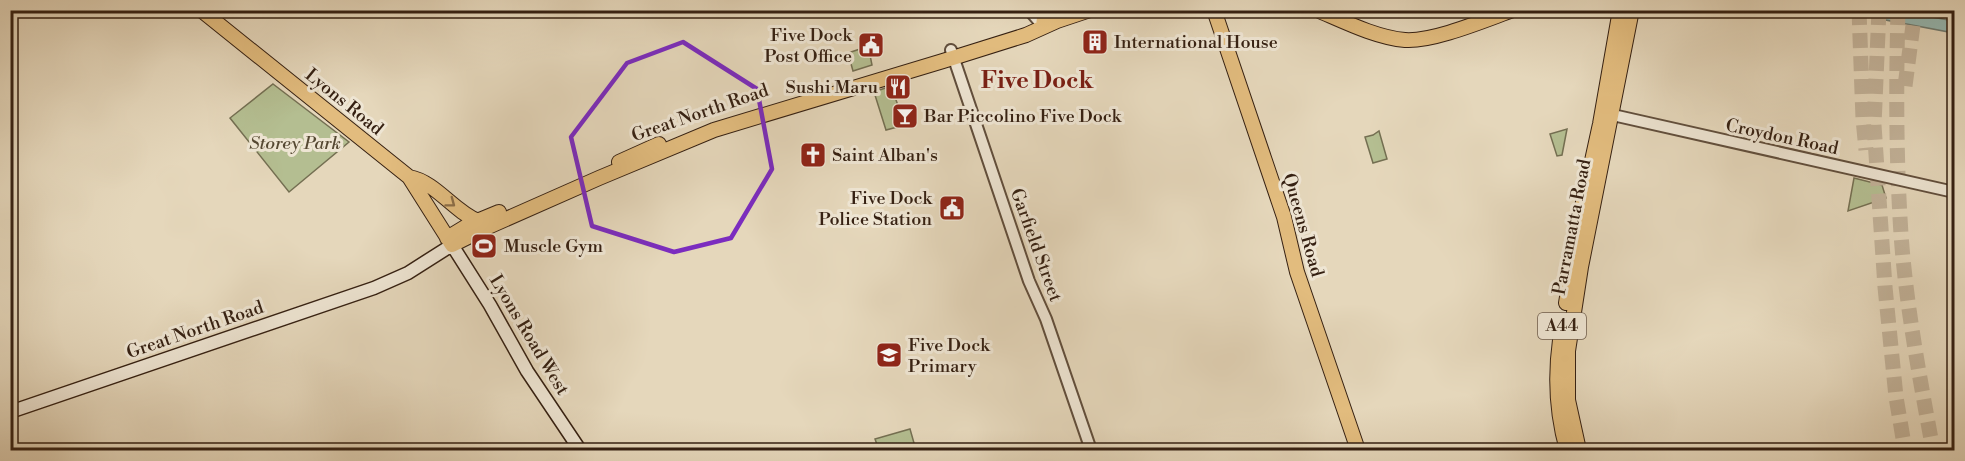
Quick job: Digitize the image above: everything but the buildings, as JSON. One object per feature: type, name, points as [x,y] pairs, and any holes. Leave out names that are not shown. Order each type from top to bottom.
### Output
[{"type":"main road","name":"Lyons Road","points":[[201,10],[409,177],[449,242]]},
{"type":"main road","points":[[1043,26],[1045,10]]},
{"type":"main road","name":"Great North Road","points":[[449,242],[714,130],[952,54],[1024,28],[1043,26],[1090,10]]},
{"type":"main road","name":"Queens Road","points":[[1214,10],[1284,217],[1297,272],[1358,450]]},
{"type":"main road","points":[[1317,10],[1385,36],[1408,40],[1428,39],[1513,10]]},
{"type":"main road","name":"Parramatta Road","points":[[1579,450],[1568,400],[1568,351],[1623,11]]},
{"type":"main road","name":"Great North Road","points":[[10,412],[360,293],[389,281],[405,266],[449,242],[478,221],[676,137],[952,54]]},
{"type":"main road","name":"Parramatta Road","points":[[1567,450],[1558,397],[1559,346],[1581,213],[1607,114]]},
{"type":"main road","points":[[409,177],[418,179],[478,221]]},
{"type":"main road","name":"Lyons Road West","points":[[449,242],[490,305],[527,371],[580,450]]},
{"type":"street","points":[[1029,10],[1043,26]]},
{"type":"street","name":"Garfield Street","points":[[952,54],[1029,281],[1047,323],[1091,450]]},
{"type":"street","name":"Croydon Road","points":[[1607,114],[1954,192]]},
{"type":"highlighted area","points":[[683,42],[757,89],[772,169],[731,238],[674,252],[592,226],[571,137],[627,63]]},
{"type":"green space","points":[[863,48],[866,56],[870,55],[872,65],[853,71],[848,53]]},
{"type":"green space","name":"Storey Park","points":[[273,84],[349,142],[289,192],[230,118]]},
{"type":"green space","points":[[891,86],[905,125],[886,130],[874,92]]},
{"type":"green space","points":[[1567,129],[1562,155],[1557,156],[1550,134]]},
{"type":"green space","points":[[1379,131],[1387,159],[1373,163],[1365,137]]},
{"type":"green space","points":[[1854,178],[1882,185],[1886,198],[1848,211]]},
{"type":"green space","points":[[910,429],[916,450],[879,450],[875,439]]},
{"type":"water","points":[[1838,11],[1898,11],[1954,21],[1954,33]]},
{"type":"tunnel","points":[[1859,10],[1866,150]]},
{"type":"tunnel","points":[[1879,10],[1874,125],[1885,287],[1896,397],[1905,450]]},
{"type":"tunnel","points":[[1898,10],[1898,178],[1903,261],[1918,369],[1933,450]]},
{"type":"tunnel","points":[[1905,86],[1915,10]]},
{"type":"place","name":"International House","points":[[1095,42]]},
{"type":"place","name":"Five Dock Post Office","points":[[871,45]]},
{"type":"place","name":"Sushi Maru","points":[[898,87]]},
{"type":"place","name":"Bar Piccolino Five Dock","points":[[905,116]]},
{"type":"place","name":"Saint Alban's","points":[[813,155]]},
{"type":"place","name":"Five Dock Police Station","points":[[952,208]]},
{"type":"place","name":"Muscle Gym","points":[[484,246]]},
{"type":"place","name":"Five Dock Primary","points":[[889,355]]},
{"type":"district","name":"Five Dock","points":[[1037,81]]}]
